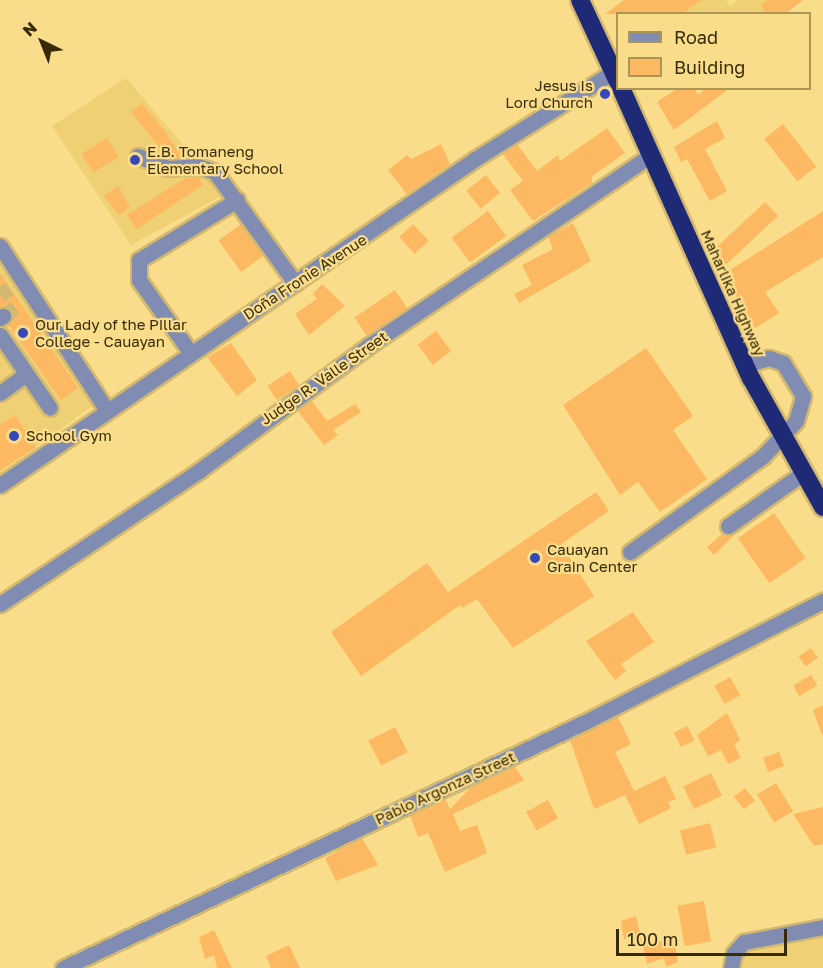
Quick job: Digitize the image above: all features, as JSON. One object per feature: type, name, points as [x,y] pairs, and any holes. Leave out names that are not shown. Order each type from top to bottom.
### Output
[{"type":"highway","points":[[580,0],[615,77]]},
{"type":"highway","name":"Maharlika Highway","points":[[622,90],[745,365],[783,438],[823,507]]},
{"type":"street","name":"Doña Fronie Avenue","points":[[0,485],[106,409],[475,159],[615,77]]},
{"type":"street","name":"Judge R. Valle Street","points":[[0,604],[200,470],[368,346],[651,155]]},
{"type":"street","points":[[138,156],[168,168],[207,166],[237,200],[295,283]]},
{"type":"street","points":[[190,352],[140,280],[139,260],[237,200]]},
{"type":"street","points":[[0,246],[15,284],[106,409]]},
{"type":"street","points":[[0,335],[25,375],[50,408]]},
{"type":"street","points":[[630,552],[783,438],[802,406],[799,387],[777,359],[745,365]]},
{"type":"street","points":[[0,393],[25,375]]},
{"type":"street","points":[[728,526],[803,473]]},
{"type":"street","name":"Pablo Argonza Street","points":[[63,968],[599,715],[823,601]]},
{"type":"street","points":[[731,968],[734,953],[744,942],[823,927]]},
{"type":"shaded area","points":[[701,0],[726,0],[730,6],[738,0],[798,0],[781,12],[685,12]]},
{"type":"shaded area","name":"E.B. Tomaneng Elementary School","points":[[126,78],[225,194],[131,245],[52,126]]},
{"type":"shaded area","name":"Our Lady of the Pillar College - Cauayan","points":[[0,262],[94,405],[0,473]]},
{"type":"shaded area","points":[[823,932],[823,968],[738,968],[741,946]]},
{"type":"building","points":[[624,0],[702,0],[685,12],[605,14]]},
{"type":"building","points":[[767,0],[803,0],[788,12],[766,12],[761,5]]},
{"type":"building","points":[[675,90],[695,90],[698,95],[704,90],[727,90],[674,130],[657,102]]},
{"type":"building","points":[[142,103],[182,157],[168,158],[131,112]]},
{"type":"building","points":[[717,121],[725,138],[705,149],[727,191],[710,201],[687,159],[681,162],[674,147]]},
{"type":"building","points":[[783,124],[816,167],[797,181],[764,139]]},
{"type":"building","points":[[607,128],[625,153],[592,176],[592,183],[533,221],[510,190],[523,181],[502,153],[517,144],[537,171],[558,155],[560,161]]},
{"type":"building","points":[[107,138],[119,157],[93,173],[82,154]]},
{"type":"building","points":[[441,144],[450,164],[407,194],[388,170],[407,155],[411,159]]},
{"type":"building","points":[[486,175],[500,193],[480,209],[466,190]]},
{"type":"building","points":[[198,176],[203,185],[137,229],[127,215],[187,177]]},
{"type":"building","points":[[118,186],[130,207],[119,215],[104,196]]},
{"type":"building","points":[[765,202],[778,216],[726,264],[713,250]]},
{"type":"building","points":[[488,211],[506,236],[470,263],[452,237]]},
{"type":"building","points":[[823,211],[823,257],[765,292],[779,313],[755,328],[727,281],[734,275],[730,270]]},
{"type":"building","points":[[573,223],[591,261],[519,303],[514,294],[532,285],[522,265],[553,249],[548,237]]},
{"type":"building","points":[[241,224],[264,256],[241,272],[218,240]]},
{"type":"building","points":[[413,224],[429,241],[415,254],[399,237]]},
{"type":"building","points":[[0,273],[78,388],[61,400],[8,324],[11,311],[0,307]]},
{"type":"building","points":[[322,284],[345,306],[309,335],[295,314],[317,299],[313,294]]},
{"type":"building","points":[[395,290],[407,308],[367,336],[354,317]]},
{"type":"building","points":[[436,331],[451,351],[433,365],[418,345]]},
{"type":"building","points":[[231,343],[257,380],[237,396],[207,357]]},
{"type":"building","points":[[646,348],[693,416],[673,430],[707,479],[660,512],[638,482],[620,495],[563,405]]},
{"type":"building","points":[[290,371],[299,385],[277,400],[267,386]]},
{"type":"building","points":[[311,400],[327,421],[355,404],[361,412],[333,430],[338,435],[324,445],[297,410]]},
{"type":"building","name":"School Gym","points":[[15,415],[36,448],[0,470],[0,425]]},
{"type":"building","points":[[596,492],[609,511],[561,544],[594,596],[513,648],[477,599],[462,608],[460,605],[361,676],[331,632],[427,563],[448,592]]},
{"type":"building","points":[[774,513],[806,558],[770,583],[738,538]]},
{"type":"building","points":[[738,531],[714,555],[707,547],[722,534]]},
{"type":"building","points":[[633,612],[654,642],[621,664],[626,671],[615,680],[586,641]]},
{"type":"building","points":[[811,648],[818,658],[806,666],[799,657]]},
{"type":"building","points":[[811,675],[817,685],[799,696],[793,686]]},
{"type":"building","points":[[730,677],[740,695],[724,704],[714,686]]},
{"type":"building","points":[[823,705],[823,735],[822,735],[813,710]]},
{"type":"building","points":[[727,713],[740,740],[734,744],[741,758],[728,764],[721,750],[708,756],[697,735]]},
{"type":"building","points":[[618,717],[631,744],[615,752],[634,791],[665,776],[676,799],[668,802],[671,808],[639,824],[625,795],[594,809],[570,740]]},
{"type":"building","points":[[687,726],[694,740],[681,747],[674,733]]},
{"type":"building","points":[[395,727],[408,752],[381,766],[368,741]]},
{"type":"building","points":[[779,752],[784,766],[768,772],[763,758]]},
{"type":"building","points":[[515,767],[524,780],[453,814],[460,831],[477,825],[487,853],[445,872],[428,833],[418,837],[410,815],[445,798],[450,809],[470,788]]},
{"type":"building","points":[[711,773],[722,795],[694,809],[683,787]]},
{"type":"building","points":[[776,783],[793,811],[774,823],[757,794]]},
{"type":"building","points":[[745,788],[755,801],[744,809],[734,797]]},
{"type":"building","points":[[548,800],[558,818],[536,830],[526,812]]},
{"type":"building","points":[[823,807],[823,844],[814,846],[793,814]]},
{"type":"building","points":[[710,823],[716,847],[686,855],[680,830]]},
{"type":"building","points":[[362,838],[378,865],[336,881],[325,858]]},
{"type":"building","points":[[704,901],[711,941],[685,946],[677,906]]},
{"type":"building","points":[[636,916],[642,942],[624,939],[621,921]]},
{"type":"building","points":[[214,930],[232,968],[217,968],[214,955],[205,959],[199,937]]},
{"type":"building","points":[[674,941],[678,962],[666,967],[664,958],[647,964],[642,942]]},
{"type":"building","points":[[289,945],[300,968],[271,968],[266,956]]},
{"type":"tunnel","points":[[0,295],[10,288]]},
{"type":"tunnel","points":[[3,316],[21,304]]},
{"type":"place","name":"Jesus Is Lord Church","points":[[605,94]]},
{"type":"place","name":"E.B. Tomaneng Elementary School","points":[[135,160]]},
{"type":"place","name":"Our Lady of the Pillar College - Cauayan","points":[[23,333]]},
{"type":"place","name":"School Gym","points":[[14,436]]},
{"type":"place","name":"Cauayan Grain Center","points":[[535,558]]}]
